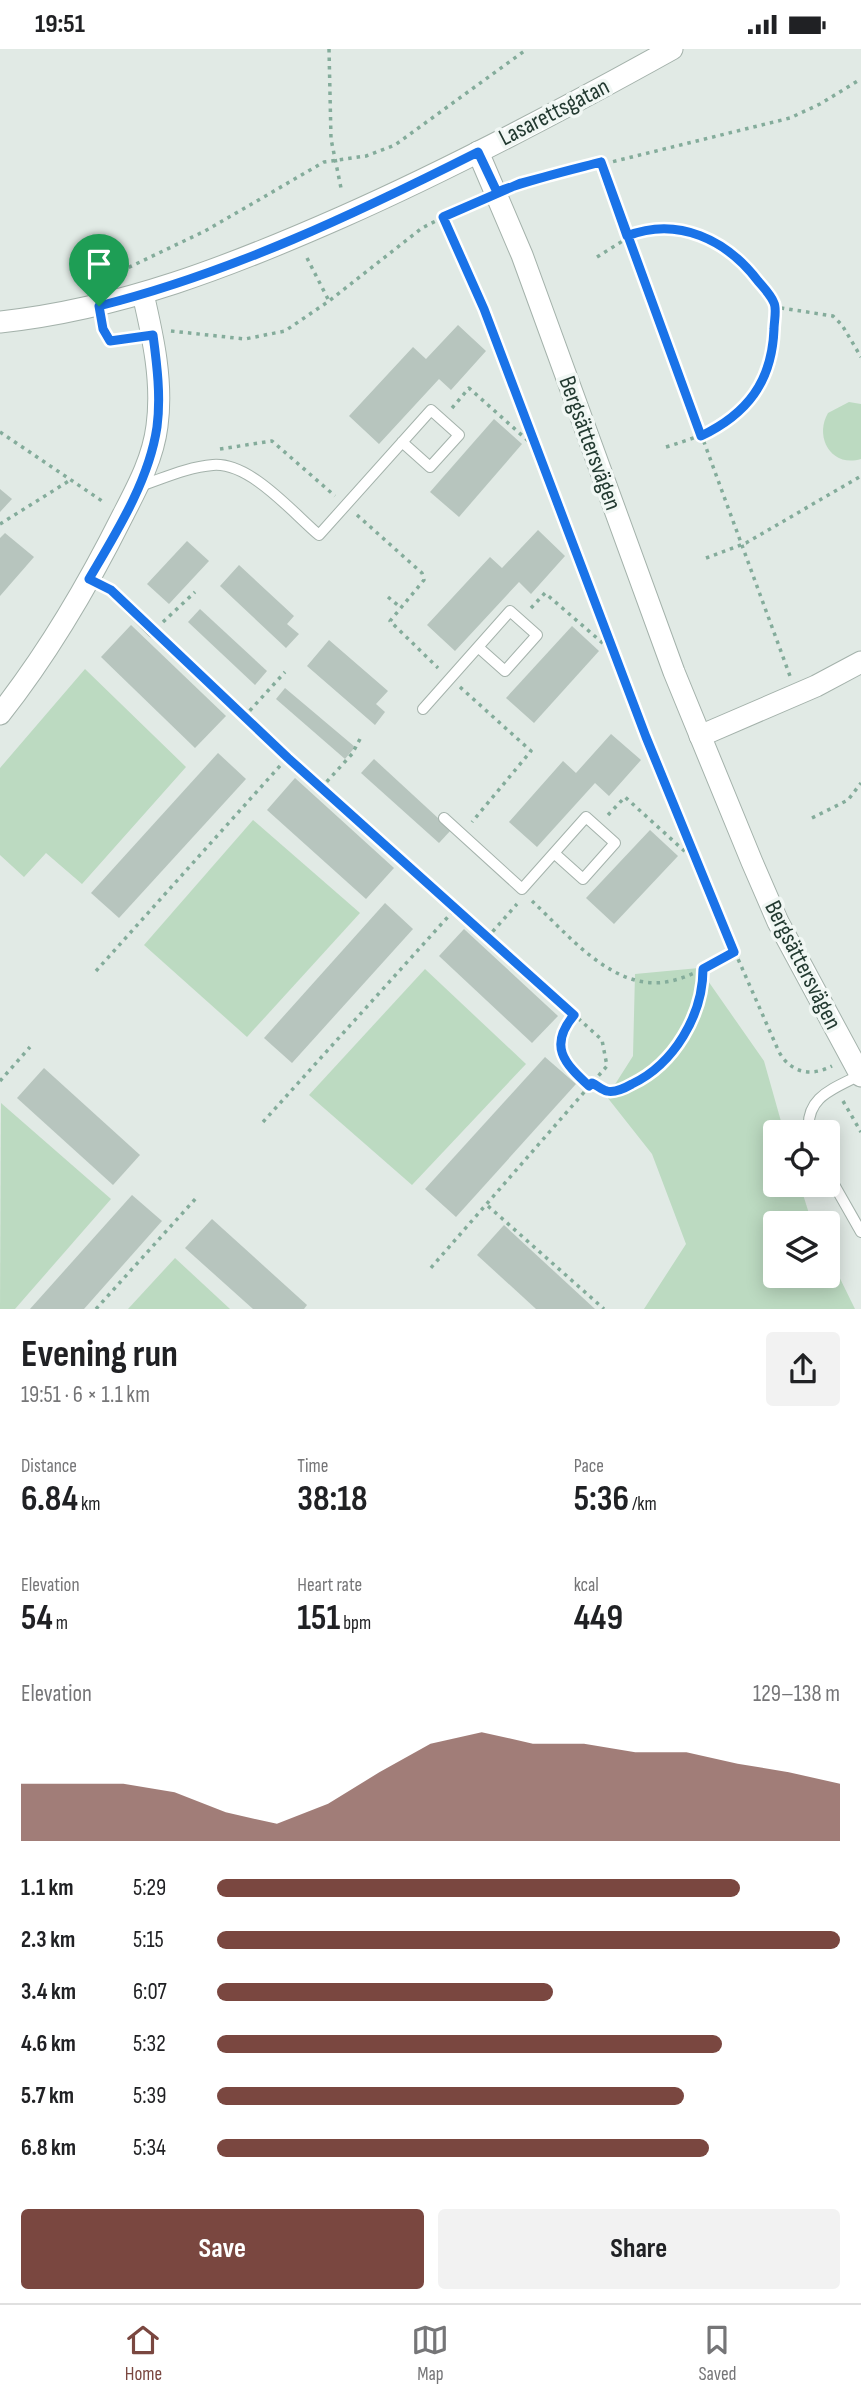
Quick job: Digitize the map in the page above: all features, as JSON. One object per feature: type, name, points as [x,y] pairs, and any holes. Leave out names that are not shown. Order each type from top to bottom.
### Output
[{"type":"street","name":"Lasarettsgatan","points":[[0,322],[99,306],[143,294],[292,239],[478,152],[672,49]]},
{"type":"street","name":"Bergsättersvägen","points":[[478,152],[497,192],[700,736],[778,922],[857,1069]]},
{"type":"street","points":[[0,714],[46,653],[89,579],[138,487],[152,452],[158,424],[159,393],[153,335],[143,294]]},
{"type":"street","points":[[700,736],[797,695],[861,662]]},
{"type":"lane","points":[[138,487],[192,469],[229,466],[251,476],[319,535],[402,442],[431,410],[459,435],[430,467],[402,442]]},
{"type":"lane","points":[[89,579],[111,590],[153,632]]},
{"type":"lane","points":[[423,709],[450,678],[510,611],[537,635],[505,671],[478,647]]},
{"type":"lane","points":[[444,818],[521,894],[554,853],[586,817],[615,843],[583,879],[554,853]]},
{"type":"lane","points":[[810,1120],[810,1109],[817,1101],[857,1069]]},
{"type":"lane","points":[[840,1195],[861,1233]]},
{"type":"path","points":[[329,49],[329,118],[341,188]]},
{"type":"path","points":[[527,49],[395,145],[366,156],[334,159],[312,169],[205,231],[94,283],[103,329],[110,341],[175,330],[244,339],[268,336],[301,322],[422,228],[497,192],[601,162],[790,118],[820,104],[861,79]]},
{"type":"path","points":[[601,162],[797,695]]},
{"type":"path","points":[[443,217],[468,267],[694,859],[784,1062],[800,1071],[817,1073],[857,1069]]},
{"type":"path","points":[[597,257],[637,232],[678,231],[716,241],[744,263],[775,304],[792,312],[833,316],[842,325],[861,358]]},
{"type":"path","points":[[307,258],[329,301]]},
{"type":"path","points":[[666,447],[720,427],[754,398],[765,379],[772,358],[775,304]]},
{"type":"path","points":[[442,419],[469,389],[537,448]]},
{"type":"path","points":[[0,432],[123,515]]},
{"type":"path","points":[[216,450],[272,441],[422,573],[424,580],[390,621],[392,625],[531,751],[461,834]]},
{"type":"path","points":[[706,558],[741,545],[861,476]]},
{"type":"path","points":[[0,524],[72,479]]},
{"type":"path","points":[[195,592],[153,632],[321,788],[602,1040],[607,1066],[488,1206],[429,1270]]},
{"type":"path","points":[[521,620],[545,593],[614,653]]},
{"type":"path","points":[[388,597],[400,608]]},
{"type":"path","points":[[244,717],[285,672]]},
{"type":"path","points":[[321,788],[352,754],[360,739]]},
{"type":"path","points":[[96,971],[288,758]]},
{"type":"path","points":[[812,818],[848,800],[861,783]]},
{"type":"path","points":[[597,827],[625,797],[694,859]]},
{"type":"path","points":[[487,938],[521,894],[600,963],[623,976],[657,983],[670,981],[703,969],[734,952]]},
{"type":"path","points":[[263,1122],[455,909]]},
{"type":"path","points":[[574,1015],[564,1027],[561,1049],[573,1071],[591,1085],[608,1092],[621,1090],[660,1066],[683,1037],[697,1002],[703,969]]},
{"type":"path","points":[[0,1080],[30,1047]]},
{"type":"path","points":[[96,1309],[198,1196]]},
{"type":"path","points":[[488,1206],[604,1309]]},
{"type":"green space","points":[[849,402],[861,404],[861,459],[850,461],[834,455],[824,440],[823,432],[828,413]]},
{"type":"green space","points":[[85,669],[186,767],[82,884],[46,853],[24,877],[0,855],[0,768]]},
{"type":"green space","points":[[253,820],[360,913],[247,1037],[144,945]]},
{"type":"green space","points":[[699,968],[764,1061],[781,1120],[763,1120],[763,1197],[804,1197],[808,1211],[763,1211],[763,1288],[840,1288],[840,1278],[855,1309],[644,1309],[686,1244],[652,1154],[607,1097],[633,1056],[635,974]]},
{"type":"green space","points":[[425,969],[526,1064],[412,1185],[309,1095]]},
{"type":"green space","points":[[1,1103],[111,1199],[15,1309],[0,1309]]},
{"type":"green space","points":[[175,1258],[230,1309],[128,1309]]},
{"type":"building","points":[[458,325],[486,351],[451,390],[439,379],[379,444],[349,416],[413,347],[426,359]]},
{"type":"building","points":[[494,419],[522,444],[459,517],[430,492]]},
{"type":"building","points":[[0,489],[12,499],[0,512]]},
{"type":"building","points":[[538,530],[565,556],[531,594],[519,582],[455,651],[427,625],[490,557],[502,568]]},
{"type":"building","points":[[5,533],[34,557],[0,596],[0,538]]},
{"type":"building","points":[[187,541],[209,561],[169,604],[147,584]]},
{"type":"building","points":[[239,565],[294,616],[287,624],[299,634],[286,648],[220,586]]},
{"type":"building","points":[[200,609],[267,671],[255,685],[188,622]]},
{"type":"building","points":[[131,625],[226,716],[195,748],[101,657]]},
{"type":"building","points":[[572,626],[599,651],[534,723],[506,698]]},
{"type":"building","points":[[329,640],[388,691],[376,704],[385,712],[375,725],[307,666]]},
{"type":"building","points":[[285,688],[355,747],[345,759],[276,699]]},
{"type":"building","points":[[611,734],[641,760],[609,796],[595,783],[537,847],[509,822],[563,761],[576,773]]},
{"type":"building","points":[[218,753],[246,779],[119,918],[91,893]]},
{"type":"building","points":[[374,759],[451,830],[439,843],[361,773]]},
{"type":"building","points":[[295,778],[394,868],[366,899],[267,810]]},
{"type":"building","points":[[650,830],[678,856],[614,924],[586,898]]},
{"type":"building","points":[[385,903],[413,929],[292,1063],[264,1038]]},
{"type":"building","points":[[464,929],[558,1016],[532,1043],[439,956]]},
{"type":"building","points":[[545,1057],[576,1084],[456,1217],[425,1189]]},
{"type":"building","points":[[44,1068],[140,1155],[113,1185],[17,1098]]},
{"type":"building","points":[[132,1195],[162,1221],[84,1309],[30,1309]]},
{"type":"building","points":[[212,1219],[307,1305],[304,1309],[253,1309],[185,1248]]},
{"type":"building","points":[[504,1225],[595,1309],[536,1309],[477,1255]]},
{"type":"route","points":[[99,306],[103,329],[110,341],[153,335],[159,393],[158,424],[152,452],[142,478],[89,579],[111,590],[288,758],[574,1015],[564,1027],[561,1049],[573,1071],[589,1086],[592,1083],[608,1092],[621,1090],[641,1080],[672,1054],[683,1037],[703,983],[703,969],[734,952],[646,737],[468,267],[443,217],[469,203],[521,183],[601,162],[627,236],[657,230],[678,231],[716,241],[744,263],[775,304],[772,358],[765,379],[754,398],[740,412],[720,427],[701,436],[627,236],[601,162],[553,174],[521,183],[497,192],[478,152],[401,191],[292,239],[165,288],[99,306]]}]
